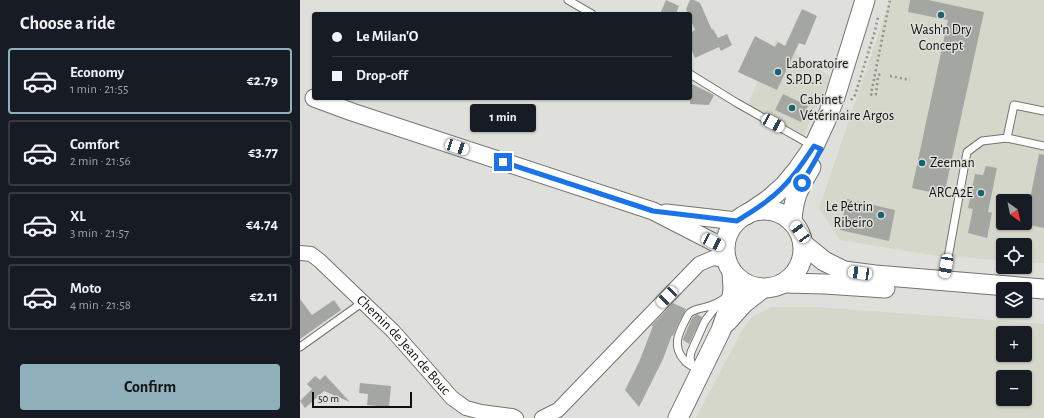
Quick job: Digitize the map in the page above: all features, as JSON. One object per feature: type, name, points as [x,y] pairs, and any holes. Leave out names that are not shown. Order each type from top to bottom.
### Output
[{"type":"main road","points":[[792,222],[796,196],[816,159],[817,148],[835,97],[865,0]]},
{"type":"main road","points":[[721,330],[732,298],[728,233],[742,218],[768,200],[784,186],[817,148],[837,114],[876,7]]},
{"type":"main road","points":[[742,218],[762,210],[778,213],[792,222],[800,232],[803,244],[803,255],[800,266],[794,275],[785,283]]},
{"type":"main road","points":[[803,244],[824,261],[844,271],[875,275],[1044,289]]},
{"type":"main road","points":[[729,267],[740,280],[751,286],[762,288],[774,287],[785,283],[825,284],[996,297]]},
{"type":"main road","points":[[678,418],[696,368],[721,330],[744,303],[762,288]]},
{"type":"main road","points":[[1032,300],[1044,301]]},
{"type":"street","points":[[300,93],[312,97]]},
{"type":"street","points":[[319,100],[653,211],[742,218]]},
{"type":"street","points":[[653,211],[729,267]]},
{"type":"street","name":"Chemin de Jean de Bouc","points":[[300,253],[311,254],[320,260],[393,331],[452,398],[466,408],[516,418]]},
{"type":"street","points":[[542,418],[558,410],[699,264],[713,258],[729,267]]},
{"type":"lane","points":[[568,0],[589,12]]},
{"type":"lane","points":[[692,75],[737,103],[817,148]]},
{"type":"lane","points":[[1007,138],[1014,105],[1044,112]]},
{"type":"lane","points":[[944,281],[967,152],[982,140],[1007,138],[1044,146]]},
{"type":"lane","points":[[696,368],[685,362],[679,352],[677,337],[690,312],[695,309],[720,302],[727,297],[729,267]]},
{"type":"lane","points":[[300,347],[363,302]]},
{"type":"lane","points":[[696,368],[690,358],[691,352],[706,321],[720,302]]},
{"type":"path","points":[[880,74],[878,76],[876,94],[872,95],[890,0]]},
{"type":"path","points":[[850,101],[855,95],[875,31],[876,7]]},
{"type":"path","points":[[890,76],[910,80]]},
{"type":"shaded area","points":[[890,0],[1044,0],[1044,263],[1032,262],[1032,238],[996,238],[996,260],[938,256],[840,240],[819,208]]},
{"type":"shaded area","points":[[776,40],[831,77],[804,135],[747,106]]},
{"type":"shaded area","points":[[771,307],[816,307],[1044,324],[1044,418],[696,418],[742,330],[752,317]]},
{"type":"building","points":[[666,0],[679,6],[677,12],[661,12]]},
{"type":"building","points":[[690,0],[700,3],[712,30],[713,29],[718,38],[727,34],[732,45],[721,51],[719,47],[695,58],[692,51],[692,32],[695,30],[692,23],[692,12],[687,12],[686,9]]},
{"type":"building","points":[[910,0],[928,0],[984,12],[944,195],[912,188],[948,20],[908,12]]},
{"type":"building","points":[[802,9],[817,16],[805,45],[799,43],[777,90],[738,72],[755,36],[775,47],[778,42],[785,46]]},
{"type":"building","points":[[692,84],[714,95],[709,105],[690,104],[690,100],[692,100]]},
{"type":"building","name":"Cabinet Vétérinaire Argos","points":[[783,94],[808,106],[801,122],[775,110]]},
{"type":"building","points":[[1039,154],[1044,155],[1044,228],[1032,225],[1031,194]]},
{"type":"building","name":"ARCA2E","points":[[986,166],[997,168],[988,212],[992,213],[987,238],[968,233],[973,209],[968,208],[975,174],[983,175]]},
{"type":"building","points":[[847,199],[895,210],[889,241],[840,230]]},
{"type":"building","points":[[300,299],[312,315],[334,300],[341,310],[300,339]]},
{"type":"building","points":[[673,303],[686,309],[673,336],[672,335],[663,359],[639,407],[625,390],[639,362],[653,326],[651,326]]},
{"type":"building","points":[[697,314],[702,317],[689,344],[683,339],[692,318]]},
{"type":"building","points":[[325,375],[350,402],[324,391],[305,408],[300,401],[312,389],[307,384],[315,376],[320,380]]},
{"type":"building","points":[[360,383],[391,386],[389,407],[367,405],[368,394],[359,393]]},
{"type":"place","name":"Wash'n Dry Concept","points":[[941,15]]},
{"type":"place","name":"Laboratoire S.P.D.P.","points":[[778,72]]},
{"type":"place","name":"Cabinet Vétérinaire Argos","points":[[792,108]]},
{"type":"place","name":"Zeeman","points":[[922,163]]},
{"type":"place","name":"ARCA2E","points":[[981,193]]},
{"type":"place","name":"Le Pétrin Ribeiro","points":[[881,215]]},
{"type":"route","points":[[503,162],[653,211],[737,221],[768,200],[784,186],[814,146],[821,149],[802,183]]}]
